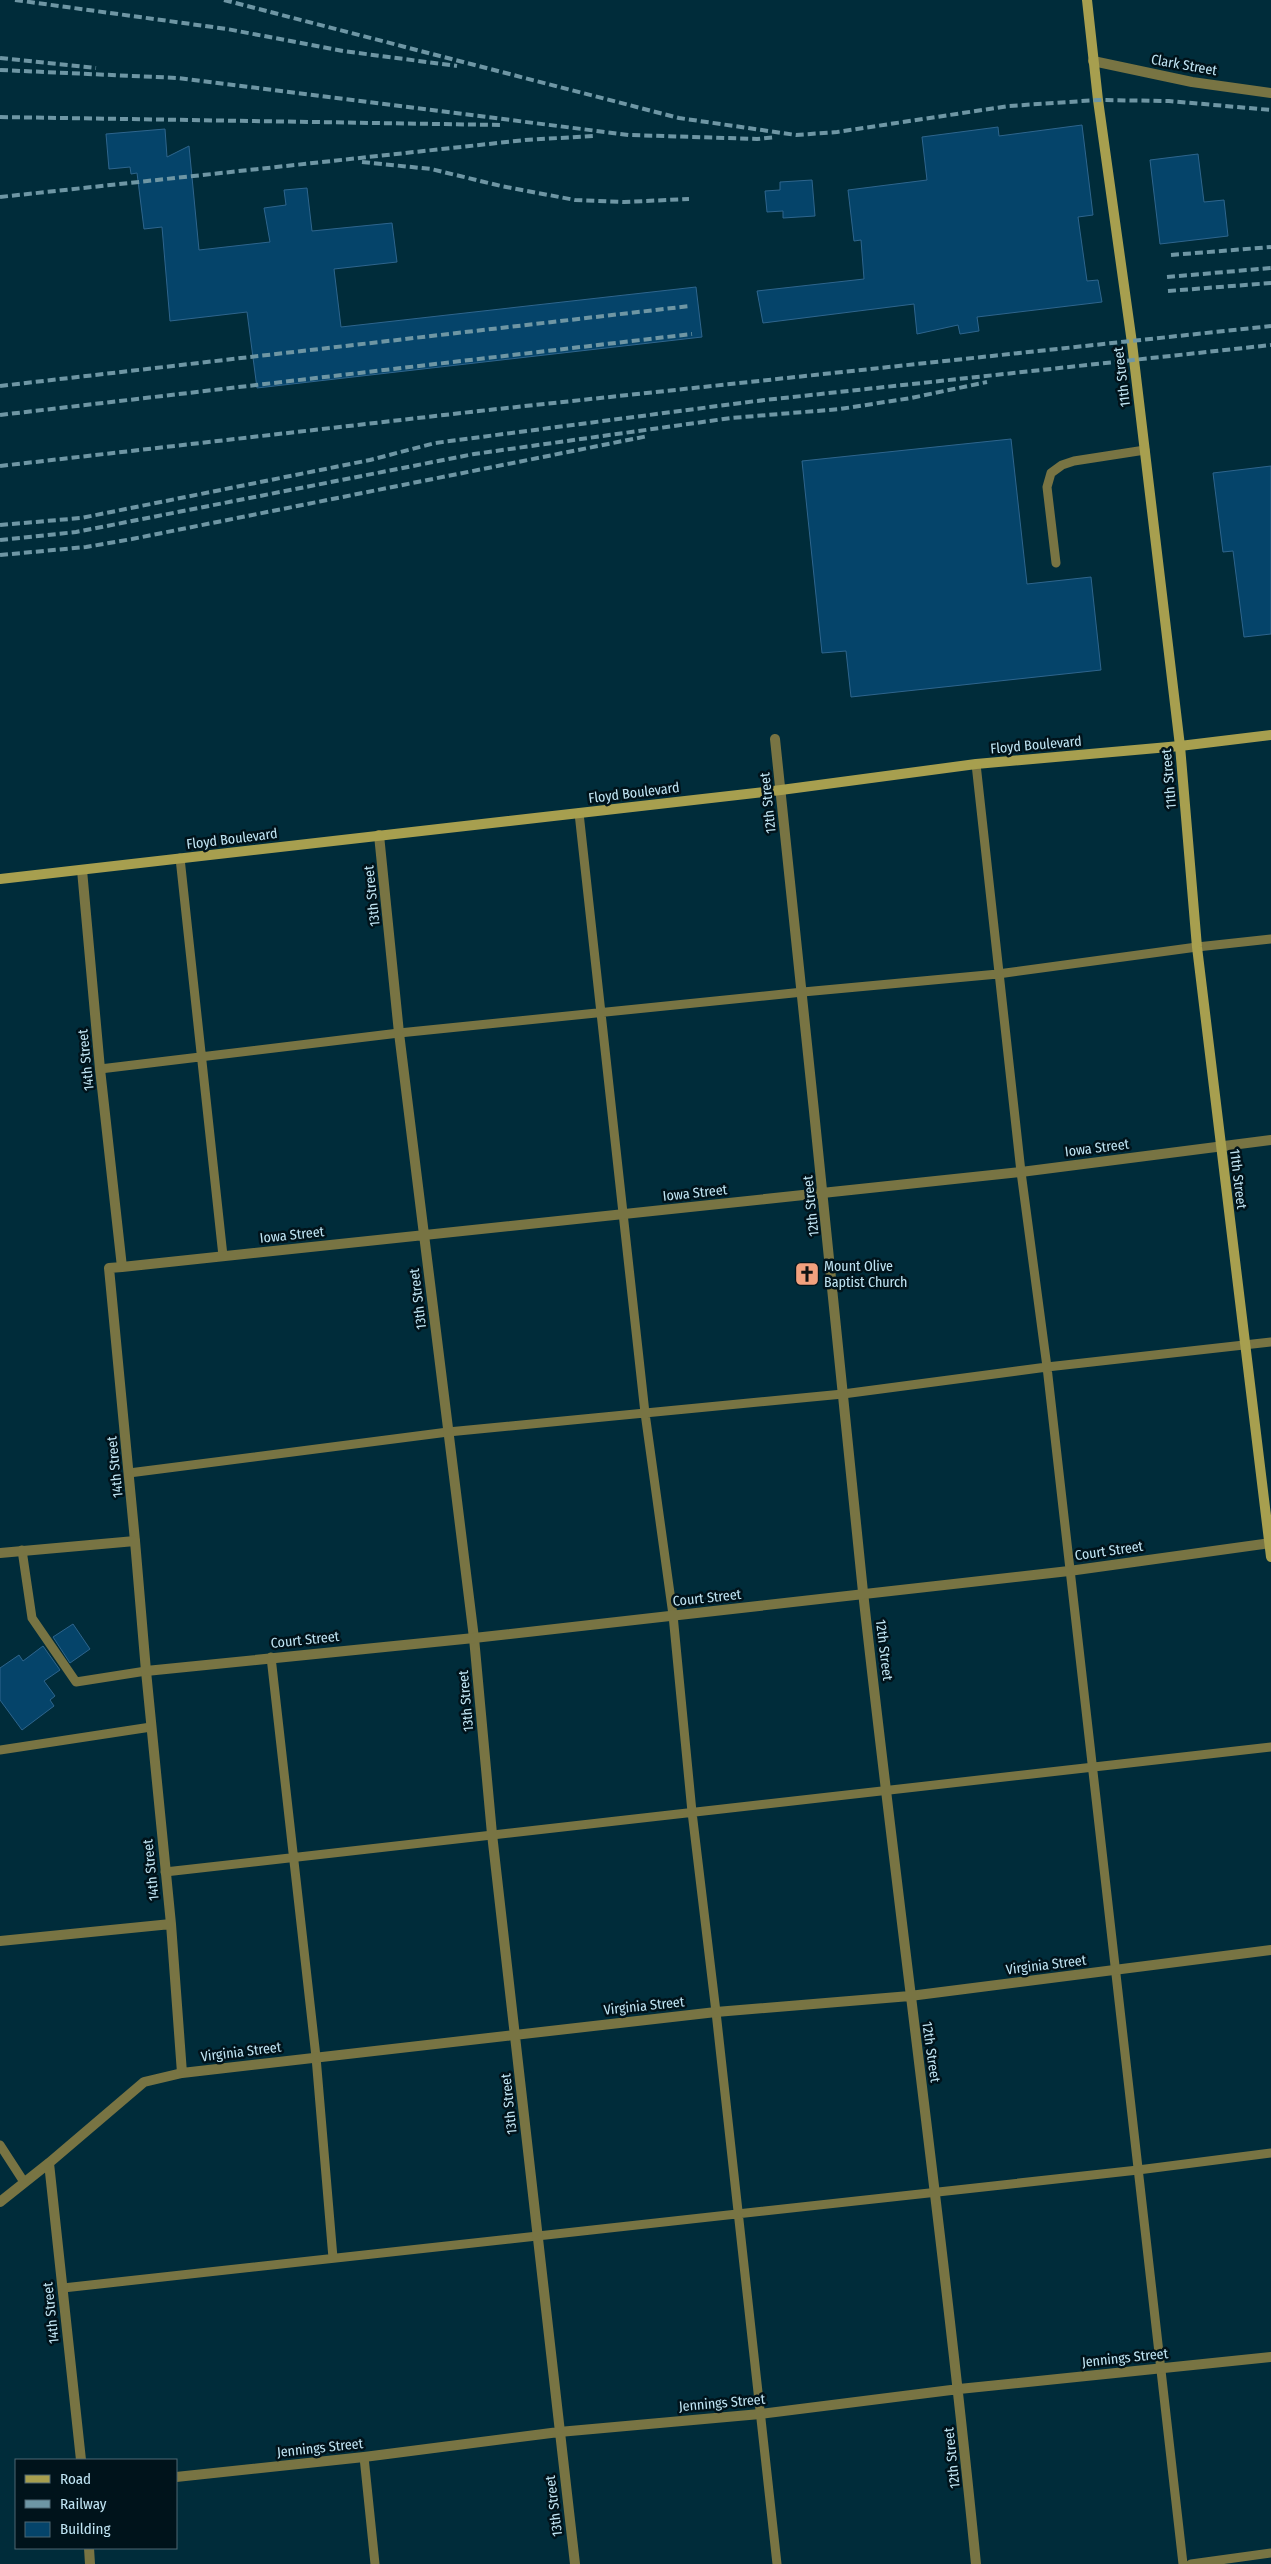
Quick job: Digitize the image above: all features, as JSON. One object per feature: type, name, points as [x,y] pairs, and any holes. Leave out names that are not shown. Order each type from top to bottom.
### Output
[{"type":"main road","name":"11th Street","points":[[1087,0],[1132,343],[1180,746],[1197,947],[1271,1557]]},
{"type":"main road","name":"Floyd Boulevard","points":[[0,879],[781,790],[976,764],[1180,746],[1271,735]]},
{"type":"street","name":"Clark Street","points":[[1094,61],[1192,82],[1271,93]]},
{"type":"street","name":"12th Street","points":[[775,739],[803,992],[863,1594],[888,1791],[910,1996],[936,2191],[959,2389],[976,2564]]},
{"type":"street","name":"13th Street","points":[[379,835],[399,1033],[474,1638],[492,1834],[575,2564]]},
{"type":"street","name":"14th Street","points":[[82,870],[100,1069],[122,1267],[109,1268],[171,1924],[182,2073]]},
{"type":"street","name":"Iowa Street","points":[[122,1267],[1021,1172],[1271,1140]]},
{"type":"street","points":[[0,1553],[135,1541]]},
{"type":"street","name":"Court Street","points":[[146,1671],[474,1638],[1069,1571],[1270,1544]]},
{"type":"street","points":[[0,1942],[171,1924]]},
{"type":"street","name":"Virginia Street","points":[[0,2202],[50,2163],[144,2082],[182,2073],[716,2012],[910,1996],[1271,1950]]},
{"type":"street","name":"14th Street","points":[[50,2163],[81,2459]]},
{"type":"street","name":"Jennings Street","points":[[178,2477],[364,2457],[559,2432],[760,2414],[959,2389],[1271,2357]]},
{"type":"street","points":[[89,2549],[90,2564]]},
{"type":"lane","points":[[1056,563],[1047,487],[1051,473],[1062,465],[1074,461],[1145,450]]},
{"type":"lane","points":[[976,764],[998,974],[1021,1172],[1047,1367],[1116,1970],[1159,2368],[1183,2564]]},
{"type":"lane","points":[[580,813],[645,1413],[673,1615],[692,1812],[777,2564]]},
{"type":"lane","points":[[180,858],[223,1256]]},
{"type":"lane","points":[[100,1069],[399,1033],[998,974],[1271,939]]},
{"type":"lane","points":[[129,1472],[448,1432],[843,1394],[1047,1367],[1271,1342]]},
{"type":"lane","points":[[22,1550],[32,1618],[76,1682],[146,1671]]},
{"type":"lane","points":[[271,1657],[316,2057],[333,2258]]},
{"type":"lane","points":[[0,1750],[151,1727]]},
{"type":"lane","points":[[166,1872],[1271,1747]]},
{"type":"lane","points":[[0,2145],[24,2182]]},
{"type":"lane","points":[[63,2288],[1138,2170],[1271,2153]]},
{"type":"lane","points":[[364,2457],[374,2564]]},
{"type":"lane","points":[[1191,2564],[1271,2553]]},
{"type":"building","points":[[1082,125],[1093,215],[1078,217],[1087,281],[1098,280],[1102,302],[977,317],[979,331],[960,334],[958,325],[917,334],[914,304],[763,323],[757,291],[864,279],[861,240],[854,241],[848,190],[927,180],[922,137],[998,127],[999,136]]},
{"type":"building","points":[[165,129],[167,157],[189,146],[199,250],[270,242],[264,208],[286,205],[284,190],[307,188],[312,231],[392,223],[397,262],[334,269],[341,327],[696,287],[702,337],[257,388],[247,312],[170,321],[162,227],[144,229],[137,173],[131,174],[130,167],[109,169],[106,134]]},
{"type":"building","points":[[1198,154],[1204,202],[1224,200],[1228,236],[1160,244],[1150,160]]},
{"type":"building","points":[[812,180],[815,216],[783,218],[783,211],[767,212],[765,191],[780,190],[780,182]]},
{"type":"building","points":[[1011,439],[1027,584],[1091,577],[1101,670],[851,697],[846,651],[822,653],[802,461]]},
{"type":"building","points":[[1271,466],[1271,634],[1244,637],[1233,551],[1223,552],[1213,473]]},
{"type":"building","points":[[73,1624],[90,1649],[70,1663],[53,1637]]},
{"type":"building","points":[[43,1646],[60,1670],[44,1681],[55,1696],[50,1700],[54,1706],[22,1730],[0,1700],[0,1668],[19,1655],[23,1661]]},
{"type":"railway","points":[[15,0],[227,29],[343,51],[457,66]]},
{"type":"railway","points":[[224,0],[679,118],[796,135],[837,132],[1009,106],[1098,100],[1169,101],[1271,110]]},
{"type":"railway","points":[[0,58],[96,68]]},
{"type":"railway","points":[[0,70],[178,78],[629,135],[757,139],[776,137]]},
{"type":"railway","points":[[0,117],[501,125]]},
{"type":"railway","points":[[0,197],[525,140],[593,136]]},
{"type":"railway","points":[[362,162],[431,169],[501,186],[575,200],[624,202],[689,199]]},
{"type":"railway","points":[[1171,255],[1271,247]]},
{"type":"railway","points":[[1167,277],[1271,268]]},
{"type":"railway","points":[[1168,291],[1271,283]]},
{"type":"railway","points":[[0,386],[690,306]]},
{"type":"railway","points":[[0,466],[479,411],[1271,326]]},
{"type":"railway","points":[[0,415],[692,334]]},
{"type":"railway","points":[[0,525],[81,518],[370,460],[435,443],[756,401],[1271,345]]},
{"type":"railway","points":[[0,540],[76,532],[474,454],[731,418],[840,409],[911,398],[987,382]]},
{"type":"railway","points":[[0,555],[86,547],[132,539],[648,436]]},
{"type":"place","name":"Mount Olive Baptist Church","points":[[807,1274]]}]
